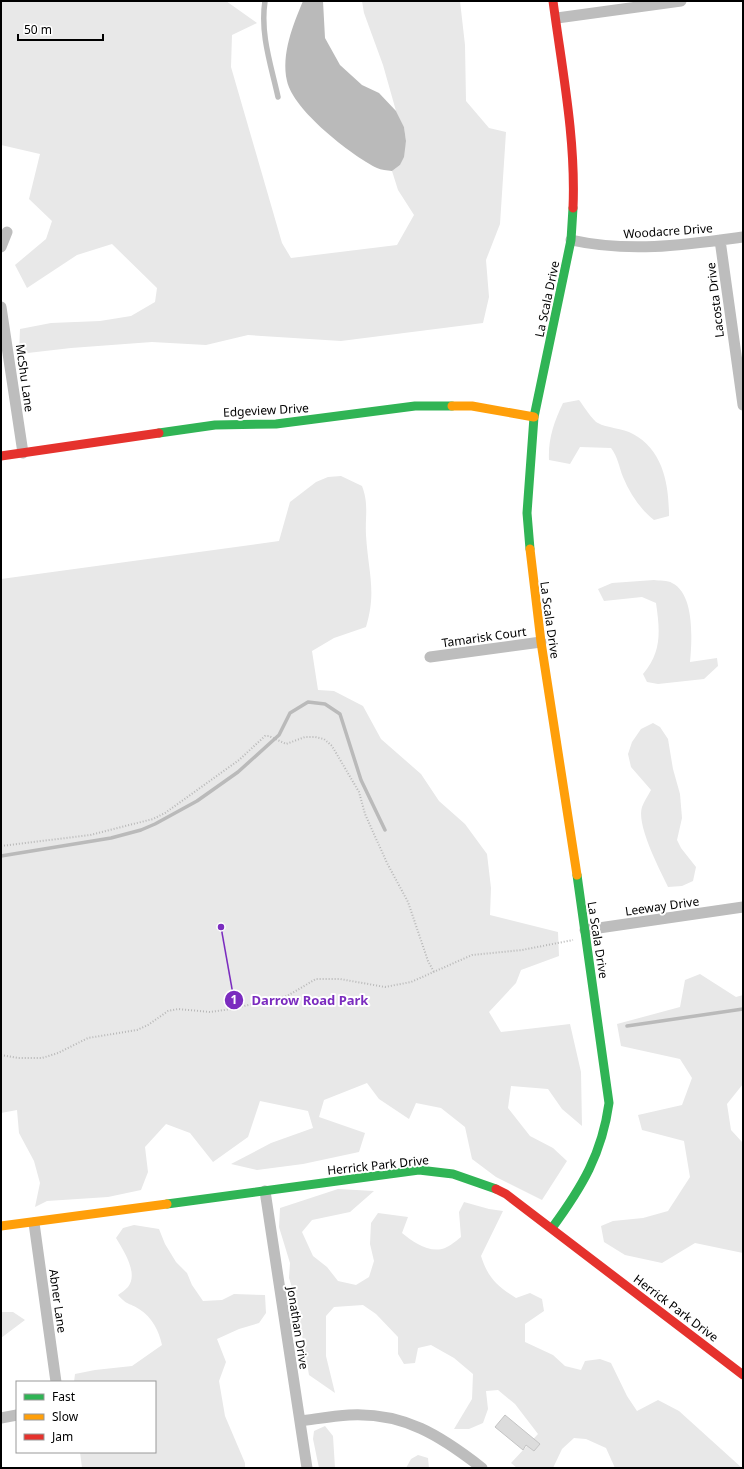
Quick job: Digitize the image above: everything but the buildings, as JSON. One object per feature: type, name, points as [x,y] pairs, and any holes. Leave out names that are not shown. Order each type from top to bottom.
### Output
[{"type":"street","name":"La Scala Drive","points":[[552,1228],[590,1173],[602,1143],[607,1123],[608,1086],[541,642],[531,568],[527,513],[534,417],[571,240],[574,179],[571,137],[557,18],[553,1]]},
{"type":"street","points":[[557,18],[681,1]]},
{"type":"street","points":[[1,247],[7,232]]},
{"type":"street","name":"Woodacre Drive","points":[[571,240],[595,245],[635,248],[743,237]]},
{"type":"street","name":"Lacosta Drive","points":[[720,240],[743,405]]},
{"type":"street","name":"McShu Lane","points":[[1,307],[22,453]]},
{"type":"street","name":"Edgeview Drive","points":[[1,456],[215,425],[276,424],[415,406],[472,406],[534,417]]},
{"type":"street","name":"Tamarisk Court","points":[[430,657],[541,642]]},
{"type":"street","name":"Leeway Drive","points":[[585,934],[743,907]]},
{"type":"street","name":"Herrick Park Drive","points":[[1,1226],[34,1223],[419,1170],[439,1170],[467,1176],[486,1183],[506,1194],[743,1375]]},
{"type":"street","name":"Jonathan Drive","points":[[265,1191],[307,1468]]},
{"type":"street","name":"Abner Lane","points":[[34,1223],[56,1381]]},
{"type":"street","points":[[1,1418],[16,1415]]},
{"type":"street","points":[[300,1421],[349,1415],[389,1417],[417,1426],[448,1442],[482,1468]]},
{"type":"lane","points":[[264,1],[264,28],[267,56],[278,97]]},
{"type":"path","points":[[1,846],[90,835],[153,819],[165,813],[239,760],[260,739],[269,736],[286,744],[305,737],[324,739],[332,746],[359,792],[365,814],[387,863],[408,902],[428,961],[434,972]]},
{"type":"path","points":[[1,1055],[18,1058],[42,1058],[58,1053],[88,1038],[143,1028],[168,1011],[178,1008],[210,1012],[231,1009],[287,996],[316,979],[340,979],[385,987],[411,982],[472,955],[522,950],[585,934]]},
{"type":"shaded area","points":[[1,1],[226,1],[257,23],[232,35],[231,67],[282,243],[291,258],[397,245],[414,215],[398,190],[392,171],[400,165],[406,141],[404,127],[396,111],[383,65],[364,13],[362,1],[460,1],[465,45],[466,101],[489,128],[506,132],[500,224],[486,260],[489,297],[483,323],[341,341],[248,335],[206,345],[152,342],[71,348],[19,354],[20,329],[51,323],[100,321],[131,316],[155,302],[157,288],[112,244],[77,255],[27,288],[15,265],[46,239],[52,221],[29,199],[40,154],[1,145]]},
{"type":"shaded area","points":[[303,1],[323,1],[325,38],[340,65],[362,85],[379,93],[396,111],[404,127],[406,141],[404,157],[400,165],[392,171],[377,168],[353,153],[311,118],[292,93],[287,81],[287,50],[295,20]]},
{"type":"shaded area","points":[[579,400],[596,422],[601,425],[624,430],[633,434],[651,449],[658,459],[666,480],[669,516],[654,520],[640,506],[626,483],[617,458],[611,448],[580,447],[570,464],[549,460],[552,431],[563,403]]},
{"type":"shaded area","points":[[341,476],[362,486],[364,493],[366,505],[367,548],[371,581],[371,602],[366,627],[334,638],[312,651],[318,690],[334,691],[363,706],[381,739],[421,774],[439,801],[465,824],[487,854],[491,888],[490,915],[558,932],[559,956],[521,970],[516,983],[489,1012],[501,1032],[570,1024],[581,1072],[582,1126],[562,1109],[548,1089],[511,1086],[508,1108],[530,1136],[553,1148],[567,1161],[542,1200],[496,1177],[472,1159],[465,1127],[441,1108],[416,1103],[409,1119],[379,1099],[367,1083],[324,1100],[319,1117],[365,1133],[359,1152],[303,1164],[257,1170],[231,1164],[271,1143],[313,1128],[308,1111],[260,1101],[248,1137],[213,1162],[190,1133],[166,1124],[145,1147],[148,1172],[141,1190],[108,1197],[47,1201],[35,1207],[40,1183],[34,1161],[19,1133],[17,1110],[1,1113],[1,579],[279,541],[290,502],[316,482],[328,477]]},
{"type":"shaded area","points":[[654,580],[672,583],[685,597],[688,607],[691,631],[690,662],[717,658],[718,666],[704,679],[658,684],[647,682],[643,674],[654,658],[658,641],[659,632],[656,603],[642,597],[604,601],[598,589],[612,583]]},
{"type":"shaded area","points":[[653,723],[660,727],[668,739],[673,769],[680,794],[682,818],[677,840],[681,848],[696,867],[693,881],[682,886],[668,887],[645,836],[642,825],[642,807],[651,790],[631,767],[628,754],[632,742],[641,729]]},
{"type":"shaded area","points":[[700,974],[736,997],[743,995],[743,1084],[727,1104],[731,1130],[743,1143],[743,1253],[695,1243],[662,1263],[625,1255],[604,1242],[601,1226],[613,1221],[643,1218],[668,1211],[690,1177],[684,1141],[642,1130],[638,1115],[682,1105],[692,1078],[680,1059],[621,1046],[617,1024],[680,1007],[685,980]]},
{"type":"shaded area","points":[[338,1189],[374,1191],[350,1212],[312,1220],[302,1232],[313,1256],[327,1267],[338,1281],[356,1285],[369,1277],[374,1261],[370,1244],[371,1223],[378,1213],[408,1217],[402,1233],[422,1246],[439,1249],[449,1246],[461,1237],[459,1212],[464,1202],[503,1211],[481,1256],[490,1276],[509,1294],[516,1298],[530,1293],[542,1299],[544,1311],[525,1324],[525,1342],[553,1355],[565,1366],[581,1370],[585,1361],[600,1359],[611,1363],[627,1396],[637,1411],[658,1400],[679,1411],[742,1468],[615,1468],[606,1448],[586,1439],[574,1438],[562,1449],[553,1468],[517,1468],[511,1463],[538,1434],[515,1404],[498,1390],[486,1391],[488,1409],[483,1423],[469,1429],[454,1429],[472,1399],[473,1374],[454,1358],[431,1345],[418,1348],[415,1363],[404,1364],[398,1354],[398,1337],[376,1314],[363,1305],[334,1307],[326,1316],[326,1356],[335,1393],[309,1375],[296,1300],[289,1278],[290,1263],[279,1227],[280,1208]]},
{"type":"shaded area","points":[[134,1225],[159,1229],[165,1244],[176,1262],[187,1273],[192,1285],[203,1301],[222,1300],[234,1294],[265,1295],[266,1313],[259,1323],[239,1329],[217,1339],[226,1362],[219,1381],[225,1416],[245,1463],[245,1468],[82,1468],[80,1453],[156,1453],[156,1381],[74,1381],[75,1374],[132,1366],[162,1345],[157,1330],[148,1316],[118,1295],[128,1287],[132,1275],[129,1262],[116,1238],[123,1228]]},
{"type":"shaded area","points":[[1,1312],[13,1312],[25,1320],[1,1338]]},
{"type":"shaded area","points":[[325,1426],[333,1436],[335,1468],[319,1468],[313,1439],[314,1431]]},
{"type":"shaded area","points":[[418,1455],[428,1458],[429,1468],[406,1468],[411,1459]]},
{"type":"waterway","points":[[1,856],[111,838],[141,830],[155,824],[197,801],[238,772],[279,735],[290,713],[308,702],[325,704],[340,714],[361,780],[385,830]]},
{"type":"waterway","points":[[627,1026],[743,1009]]},
{"type":"traffic: fast","points":[[530,549],[527,513],[534,417],[571,240],[573,208]]},
{"type":"traffic: fast","points":[[159,433],[215,425],[276,424],[415,406],[452,406]]},
{"type":"traffic: fast","points":[[552,1228],[573,1198],[596,1154],[606,1121],[609,1103],[577,875]]},
{"type":"traffic: fast","points":[[167,1204],[419,1170],[453,1174],[496,1189]]},
{"type":"traffic: slow","points":[[452,406],[472,406],[534,417]]},
{"type":"traffic: slow","points":[[530,549],[541,642],[577,875]]},
{"type":"traffic: slow","points":[[1,1226],[167,1204]]},
{"type":"traffic: jam","points":[[553,1],[570,130],[573,208]]},
{"type":"traffic: jam","points":[[1,456],[159,433]]},
{"type":"traffic: jam","points":[[496,1189],[506,1194],[743,1375]]},
{"type":"place","name":"Darrow Road Park","points":[[221,927]]}]
